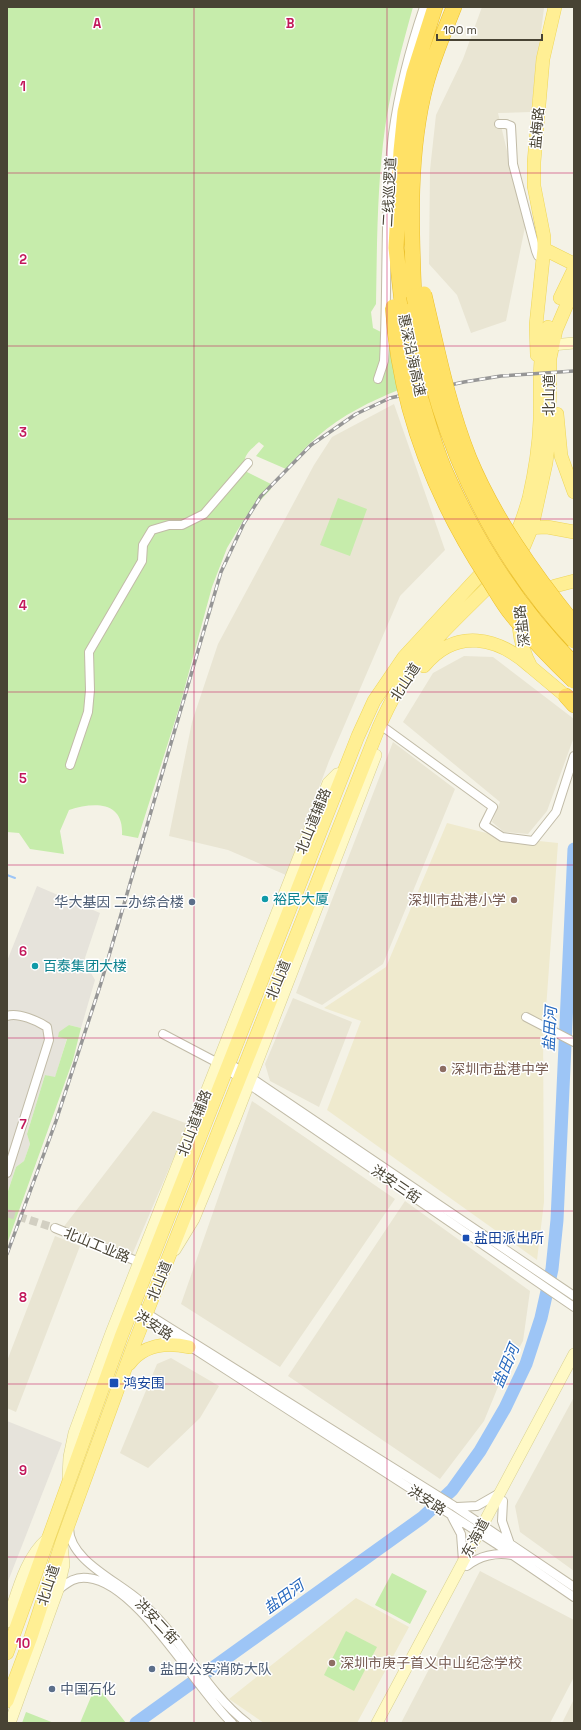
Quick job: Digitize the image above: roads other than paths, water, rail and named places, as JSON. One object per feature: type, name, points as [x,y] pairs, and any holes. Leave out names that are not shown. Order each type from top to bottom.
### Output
[{"type":"highway","points":[[434,7],[414,73],[405,112],[401,151],[396,248],[408,300],[452,409],[469,458],[509,535],[544,586],[574,624]]},
{"type":"highway","points":[[454,7],[433,60],[420,110],[416,136],[413,208],[420,276],[408,300],[399,367],[413,421],[433,477],[451,519],[511,614],[551,659],[574,682]]},
{"type":"highway","name":"惠深沿海高速","points":[[408,300],[430,377],[459,463],[478,505],[534,595],[574,641]]},
{"type":"highway","name":"惠深沿海高速","points":[[408,300],[407,345],[416,382],[444,470],[487,552],[523,605],[574,664]]},
{"type":"main road","name":"盐梅路","points":[[539,369],[535,343],[544,254],[544,237],[534,186],[534,162],[543,59],[555,7]]},
{"type":"main road","points":[[544,254],[574,264]]},
{"type":"main road","name":"北山道","points":[[526,528],[537,463],[540,419],[539,369],[546,332],[574,269]]},
{"type":"main road","name":"北山道","points":[[7,1653],[130,1305],[225,1065],[374,701],[396,666],[413,646],[508,544],[526,528],[546,463],[549,371],[552,345],[560,318],[574,288]]},
{"type":"main road","points":[[552,345],[557,360],[558,438]]},
{"type":"main road","points":[[549,403],[566,470],[574,492]]},
{"type":"main road","points":[[526,528],[554,527],[574,532]]},
{"type":"main road","name":"深盐路","points":[[526,528],[518,554],[519,619],[524,649],[531,667],[571,701]]},
{"type":"main road","name":"北山道","points":[[7,1701],[31,1637],[62,1542],[125,1369],[167,1261],[246,1078],[318,880],[379,727],[405,677],[452,622],[518,554]]},
{"type":"main road","points":[[519,619],[524,608],[534,598],[555,586],[574,581]]},
{"type":"main road","points":[[350,798],[376,755],[386,729],[400,701],[417,674],[434,656],[451,645],[470,640],[493,642],[513,652],[531,667]]},
{"type":"main road","points":[[315,913],[318,880]]},
{"type":"main road","points":[[125,1369],[139,1354],[158,1345],[168,1344],[189,1347]]},
{"type":"street","name":"二线巡逻道","points":[[378,379],[384,361],[388,219],[394,133],[409,58],[424,7]]},
{"type":"street","points":[[499,124],[511,126],[513,164],[536,251],[538,256],[544,254]]},
{"type":"street","points":[[552,345],[574,343]]},
{"type":"street","points":[[70,765],[88,712],[90,690],[89,652],[142,561],[143,545],[152,530],[169,525],[182,525],[204,514],[248,463]]},
{"type":"street","points":[[386,729],[493,807],[484,825],[502,837],[532,841],[556,812],[574,756]]},
{"type":"street","points":[[246,1078],[315,913],[376,755]]},
{"type":"street","points":[[7,1016],[19,1016],[41,1023],[47,1027],[49,1040],[7,1173]]},
{"type":"street","points":[[526,1017],[574,1042]]},
{"type":"street","name":"洪安三街","points":[[163,1034],[225,1065],[246,1078],[574,1296]]},
{"type":"street","name":"北山道辅路","points":[[130,1305],[139,1262],[225,1065]]},
{"type":"street","name":"洪安三街","points":[[246,1078],[574,1307]]},
{"type":"street","name":"北山工业路","points":[[55,1228],[139,1262]]},
{"type":"street","name":"洪安路","points":[[130,1305],[189,1347],[422,1497],[446,1512],[511,1544],[574,1587]]},
{"type":"street","name":"洪安路","points":[[146,1316],[451,1504],[514,1556],[574,1597]]},
{"type":"street","name":"东海道","points":[[377,1723],[465,1564],[574,1354]]},
{"type":"street","name":"东海道","points":[[501,1496],[574,1370]]},
{"type":"street","points":[[451,1504],[464,1508],[477,1506],[493,1498],[501,1496],[502,1521],[511,1544]]},
{"type":"street","points":[[446,1512],[456,1521],[461,1534],[465,1564],[491,1555],[504,1554],[514,1556]]},
{"type":"street","name":"洪安二街","points":[[69,1523],[72,1541],[83,1558],[148,1607],[194,1663],[215,1693],[226,1705],[247,1723]]},
{"type":"street","points":[[7,1622],[30,1559],[37,1548],[47,1539]]},
{"type":"street","points":[[10,1723],[58,1590],[64,1565],[62,1542]]},
{"type":"street","name":"东海道","points":[[386,1723],[465,1564]]},
{"type":"street","name":"洪安二街","points":[[58,1590],[67,1583],[80,1578],[88,1578],[109,1586],[135,1605],[155,1627],[208,1698],[232,1723]]},
{"type":"waterway","name":"盐田河","points":[[136,1723],[423,1517],[452,1490],[480,1451],[505,1408],[526,1364],[541,1318],[552,1269],[557,1220],[574,849]]},
{"type":"waterway","points":[[7,875],[15,878]]},
{"type":"tunnel","points":[[7,1213],[55,1228]]},
{"type":"railway","points":[[7,1254],[56,1121],[101,983],[221,572],[244,523],[261,496],[311,445],[356,414],[390,398],[464,382],[501,376],[574,371]]},
{"type":"place","name":"裕民大厦","points":[[265,899]]},
{"type":"place","name":"深圳市盐港小学","points":[[514,900]]},
{"type":"place","name":"华大基因 二办综合楼","points":[[192,902]]},
{"type":"place","name":"百泰集团大楼","points":[[35,966]]},
{"type":"place","name":"深圳市盐港中学","points":[[443,1069]]},
{"type":"place","name":"盐田派出所","points":[[466,1238]]},
{"type":"place","name":"鸿安围","points":[[114,1383]]},
{"type":"place","name":"深圳市庚子首义中山纪念学校","points":[[332,1663]]},
{"type":"place","name":"盐田公安消防大队","points":[[152,1669]]},
{"type":"place","name":"中国石化","points":[[52,1689]]}]
